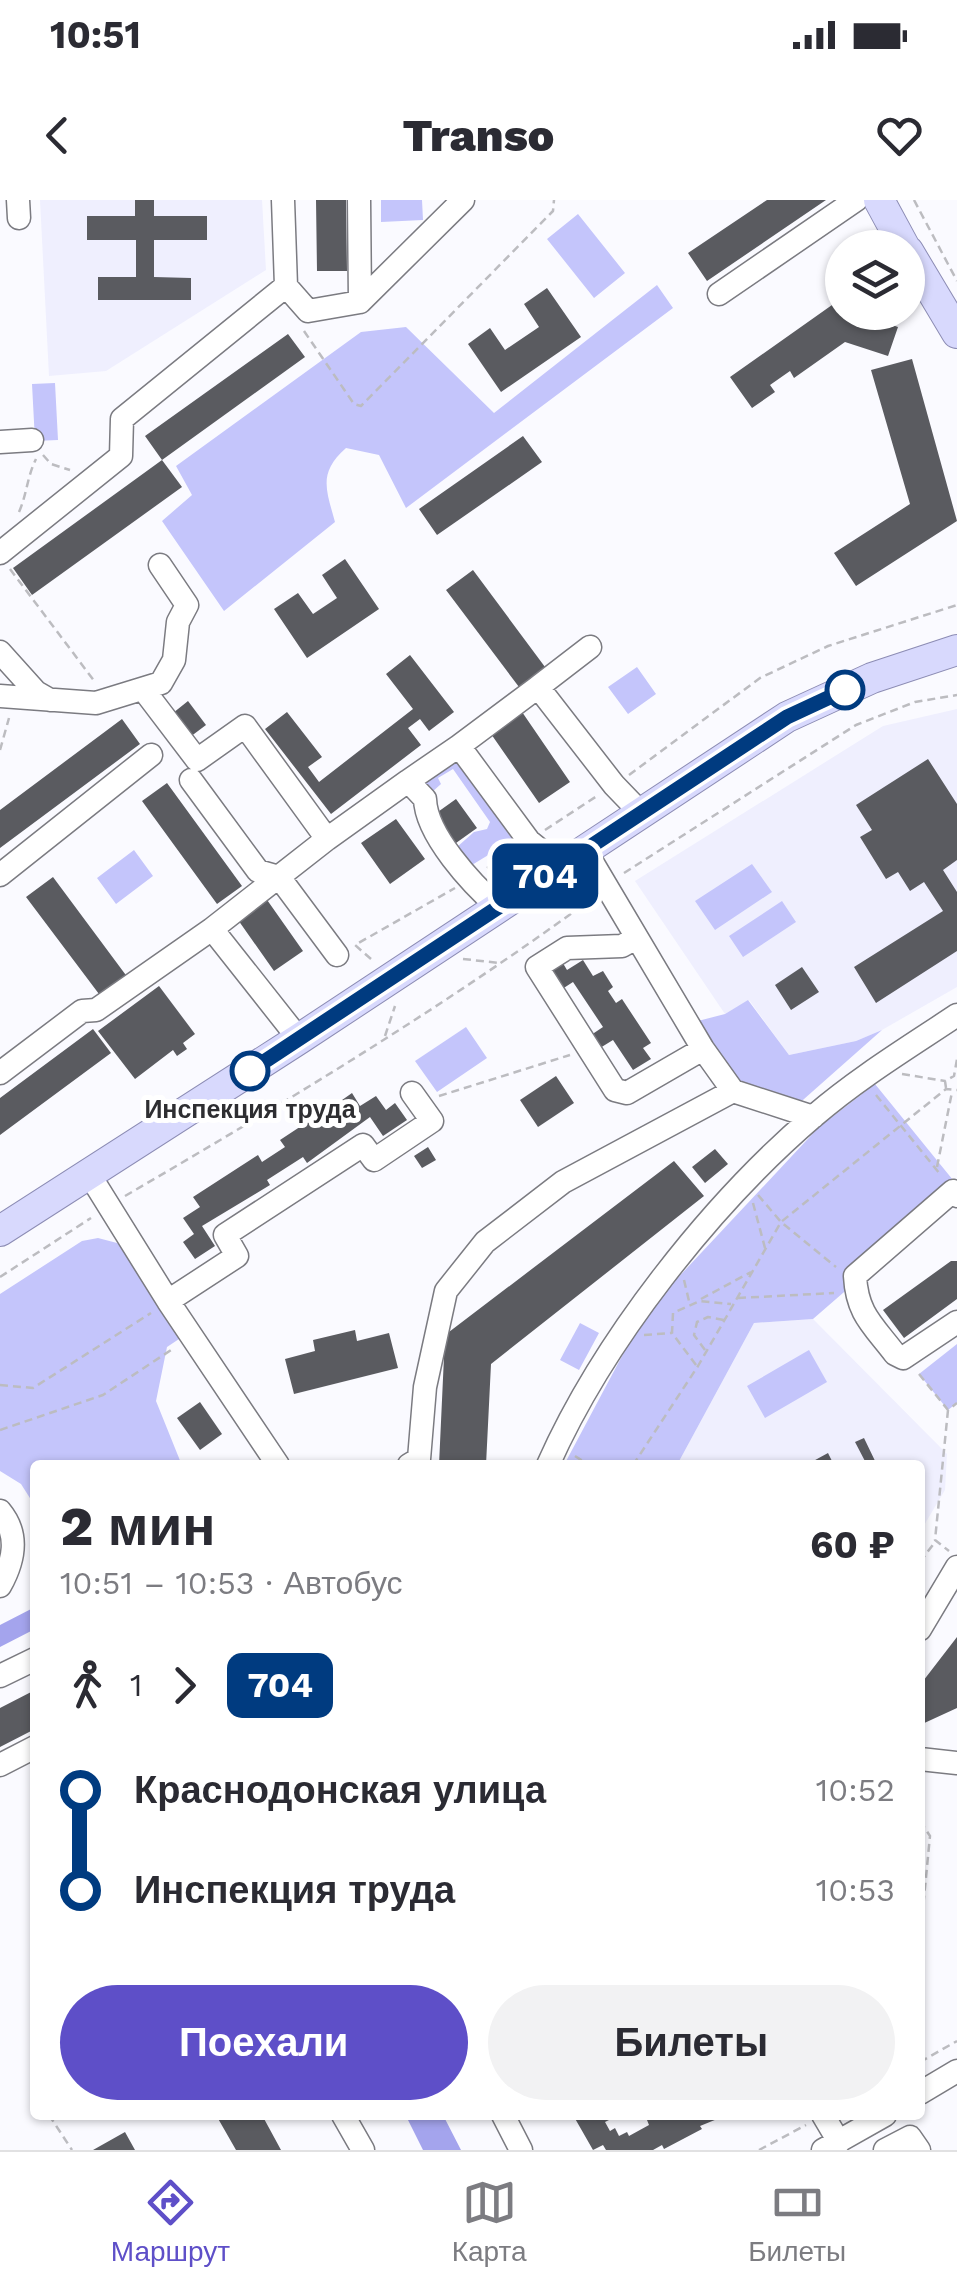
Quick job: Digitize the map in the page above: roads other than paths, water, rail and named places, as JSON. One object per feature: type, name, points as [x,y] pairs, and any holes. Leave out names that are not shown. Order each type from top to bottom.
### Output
[{"type":"main road","points":[[879,200],[896,230]]},
{"type":"main road","points":[[925,280],[957,333]]},
{"type":"main road","points":[[0,1231],[787,717],[872,678],[957,650]]},
{"type":"street","points":[[284,200],[294,295],[308,311],[360,302],[464,200]]},
{"type":"street","points":[[358,200],[360,302]]},
{"type":"street","points":[[719,294],[856,200]]},
{"type":"street","points":[[9,552],[121,456],[122,419],[294,295]]},
{"type":"street","points":[[0,442],[32,440]]},
{"type":"street","points":[[7,697],[96,703],[160,683],[174,660],[178,622],[187,606],[160,565]]},
{"type":"street","points":[[0,1073],[82,1011],[96,1010],[212,929],[326,840],[590,647]]},
{"type":"street","points":[[0,652],[36,692],[50,700]]},
{"type":"street","points":[[538,687],[614,785],[641,813]]},
{"type":"street","points":[[143,688],[197,760],[246,726],[326,840]]},
{"type":"street","points":[[459,746],[529,841],[572,858],[606,887],[702,1049],[733,1090],[813,1117]]},
{"type":"street","points":[[0,875],[151,755]]},
{"type":"street","points":[[191,780],[258,871],[279,877],[337,955]]},
{"type":"street","points":[[408,781],[425,800],[425,814],[468,880],[498,908]]},
{"type":"street","points":[[212,929],[299,1039]]},
{"type":"street","points":[[636,938],[622,946],[567,948],[537,967],[615,1090],[628,1093],[702,1049]]},
{"type":"street","points":[[551,1460],[620,1336],[678,1258],[747,1182],[813,1117],[957,1015]]},
{"type":"street","points":[[417,1460],[425,1387],[446,1291],[485,1242],[563,1182],[733,1090]]},
{"type":"street","points":[[168,1301],[238,1256],[225,1235],[363,1145],[374,1160],[432,1121],[415,1097]]},
{"type":"street","points":[[89,1174],[275,1460]]},
{"type":"street","points":[[955,1193],[855,1276],[860,1310],[895,1354],[903,1358],[957,1322]]},
{"type":"street","points":[[0,1511],[10,1524],[15,1546],[0,1586]]},
{"type":"street","points":[[925,1621],[957,1567]]},
{"type":"street","points":[[0,1676],[30,1661]]},
{"type":"street","points":[[0,1765],[30,1750]]},
{"type":"street","points":[[925,1760],[957,1763]]},
{"type":"street","points":[[925,2090],[957,2072]]},
{"type":"street","points":[[346,2120],[362,2150]]},
{"type":"street","points":[[506,2120],[521,2150]]},
{"type":"street","points":[[824,2120],[831,2146],[875,2121],[882,2150],[910,2137],[919,2150]]},
{"type":"place","name":"Инспекция труда","points":[[250,1071]]}]
